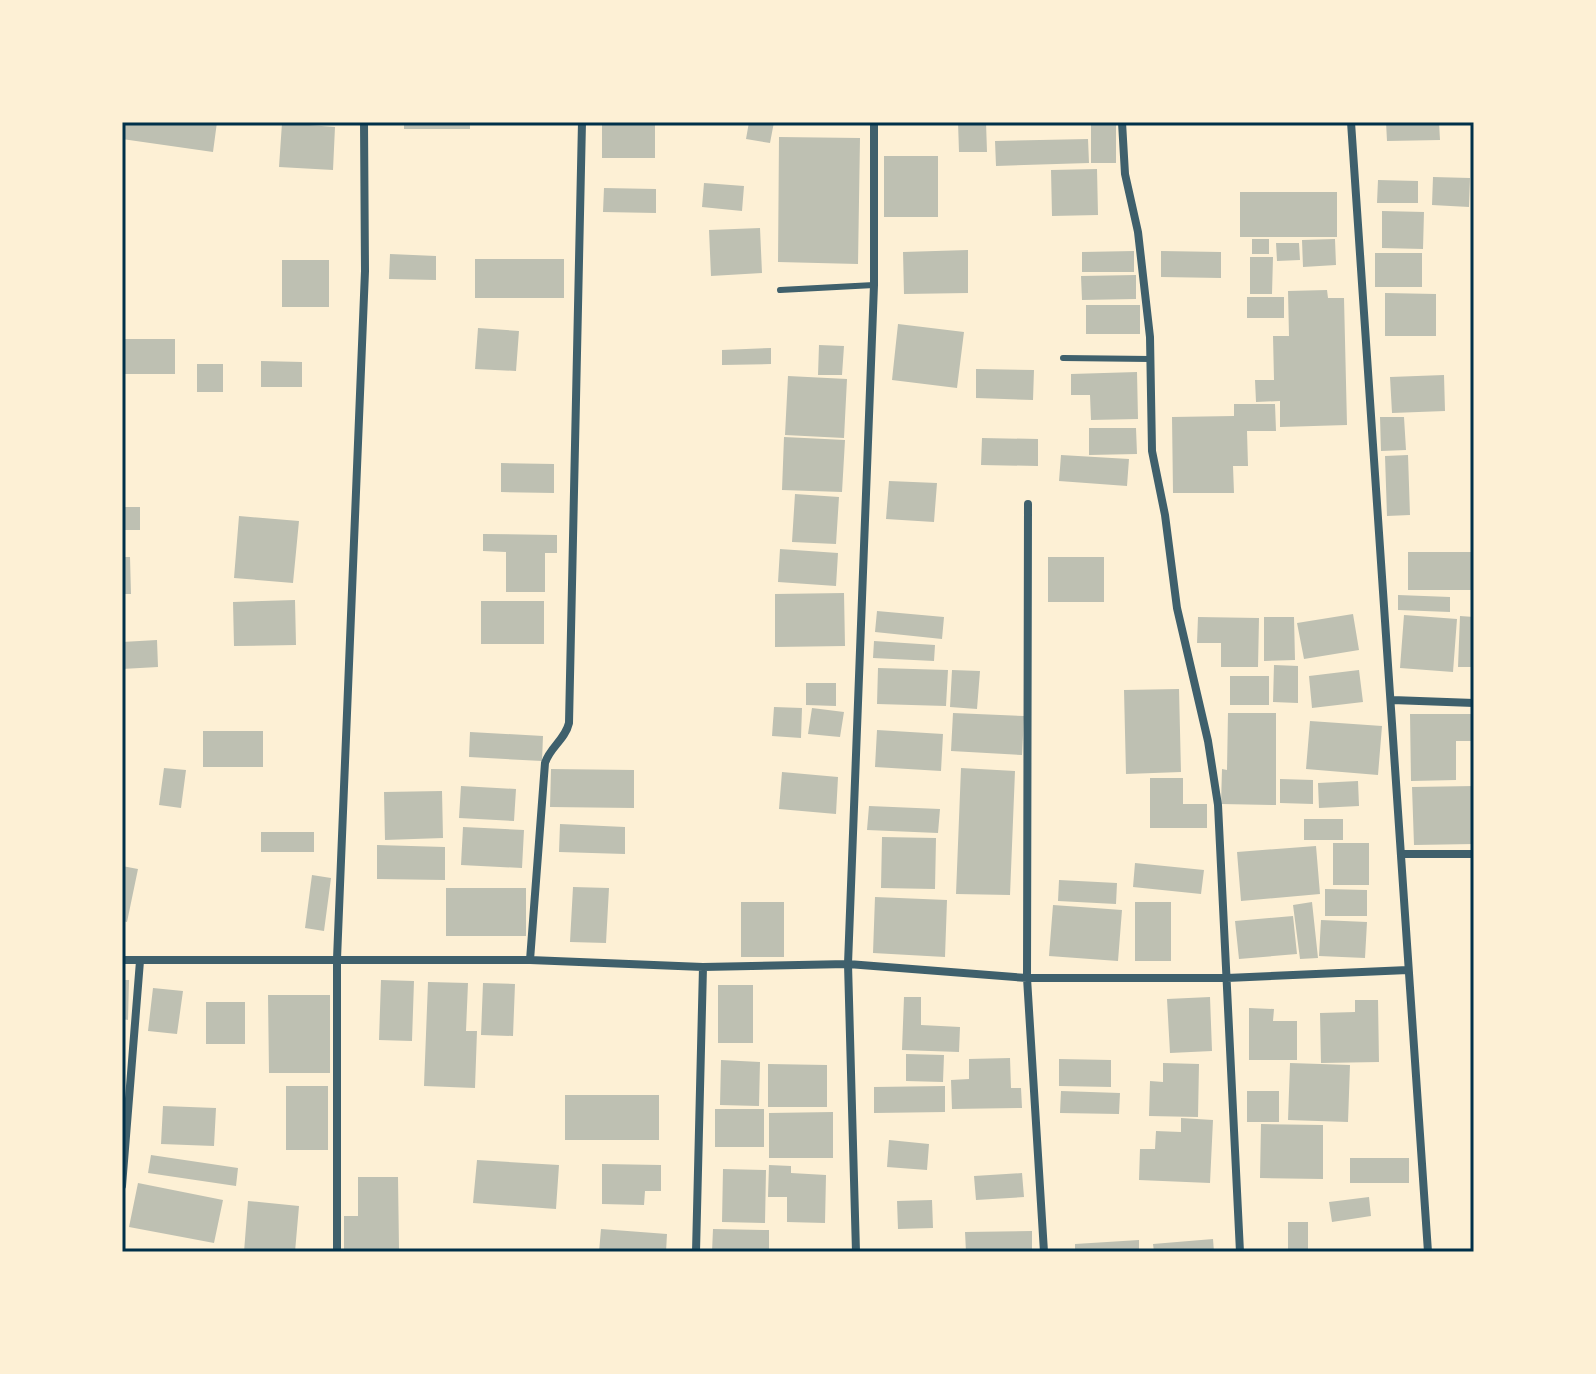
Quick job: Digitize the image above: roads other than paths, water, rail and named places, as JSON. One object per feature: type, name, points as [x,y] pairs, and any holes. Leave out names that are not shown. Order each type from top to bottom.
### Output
[{"type":"street","points":[[337,1252],[337,959],[365,271],[364,122]]},
{"type":"street","points":[[530,960],[545,763],[566,735],[569,723],[582,122]]},
{"type":"street","points":[[856,1252],[848,964],[874,285],[874,122]]},
{"type":"street","points":[[1122,122],[1125,174],[1138,232],[1150,359],[1152,451],[1165,515],[1177,608],[1208,741],[1218,805],[1240,1252]]},
{"type":"street","points":[[1351,122],[1428,1252]]},
{"type":"street","points":[[1028,504],[1027,978],[1044,1252]]},
{"type":"street","points":[[1392,700],[1474,703]]},
{"type":"street","points":[[1403,854],[1474,854]]},
{"type":"street","points":[[122,960],[530,960],[703,967],[848,964],[1027,978],[1227,978],[1408,970]]},
{"type":"street","points":[[122,1186],[140,961]]},
{"type":"street","points":[[696,1252],[703,967]]},
{"type":"lane","points":[[780,290],[874,285]]},
{"type":"lane","points":[[1063,358],[1150,359]]}]
